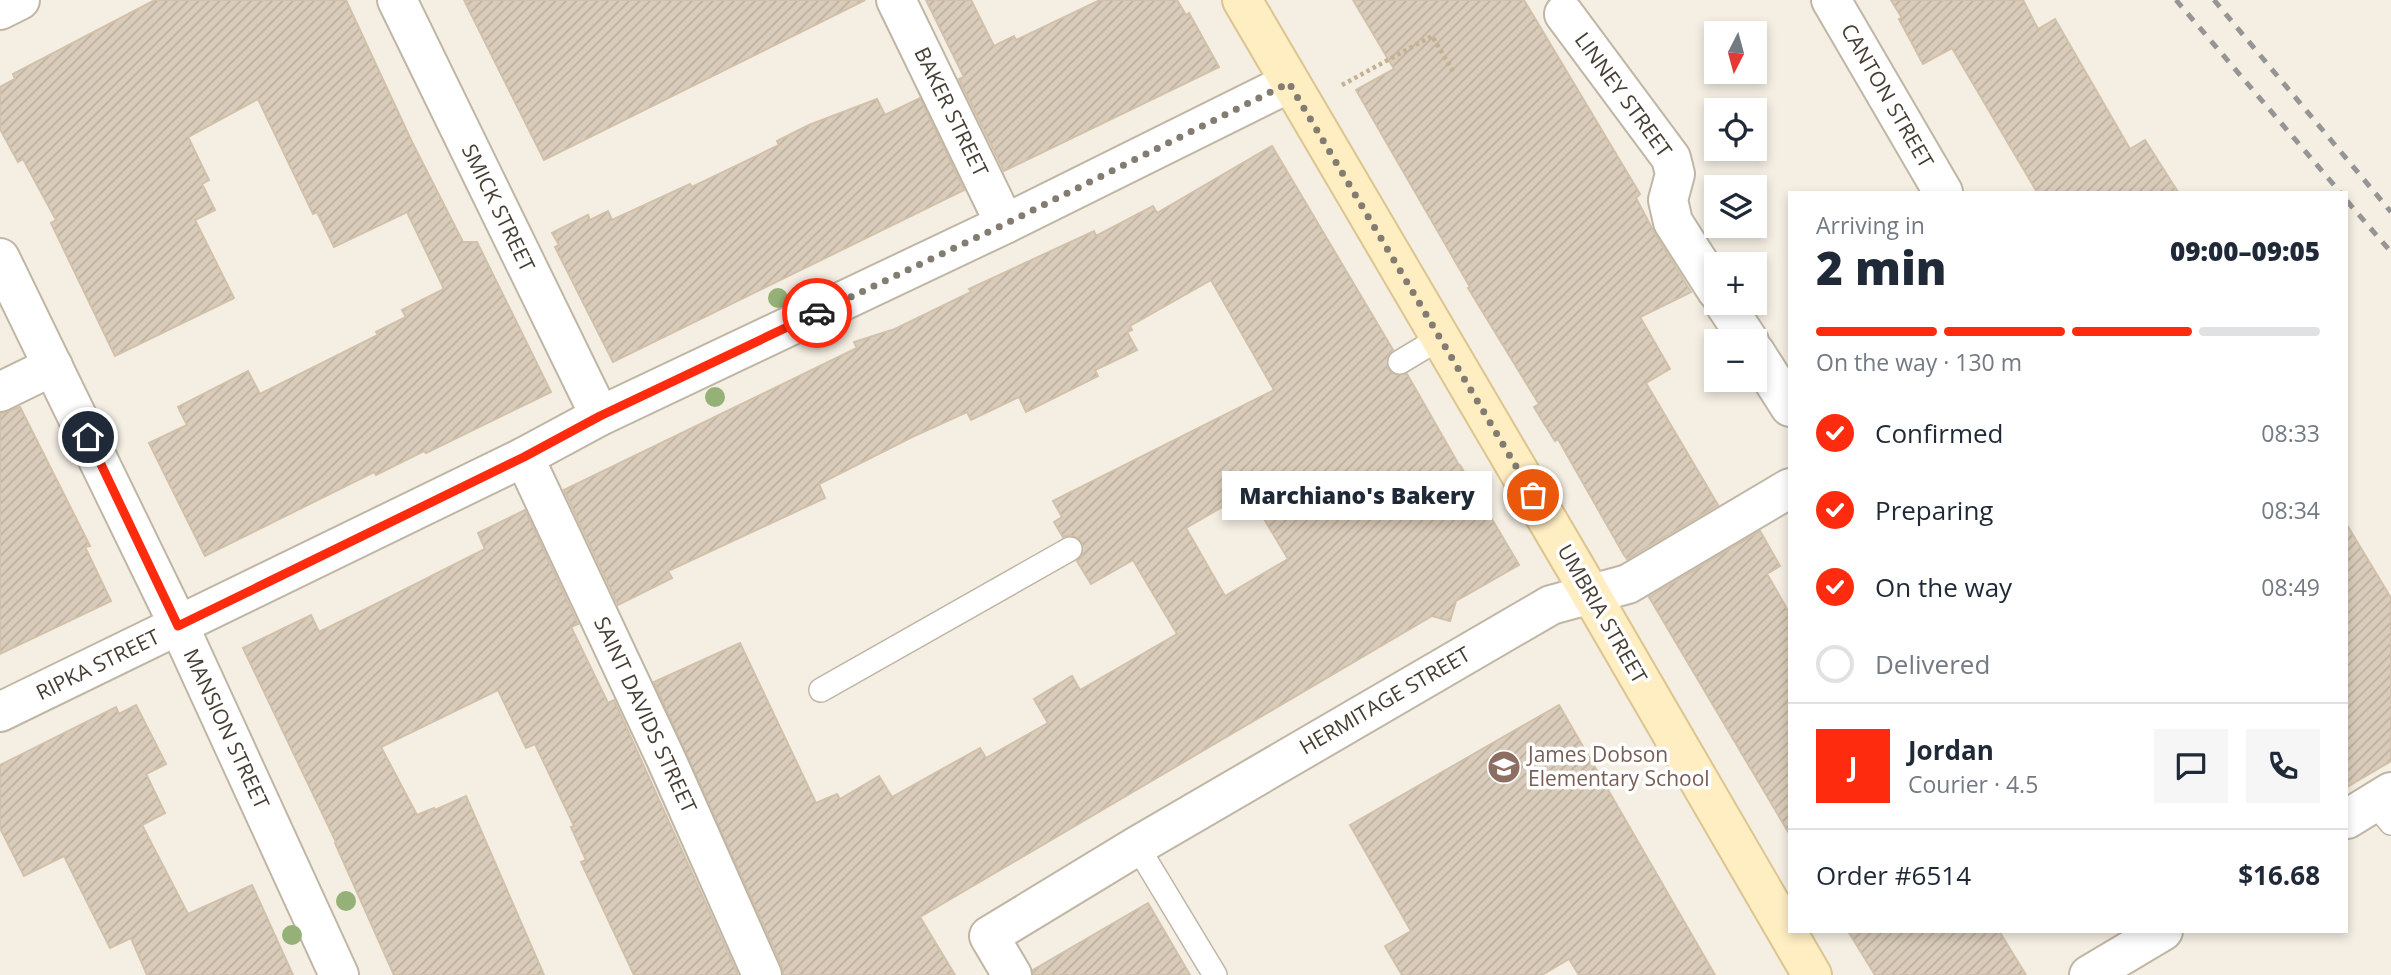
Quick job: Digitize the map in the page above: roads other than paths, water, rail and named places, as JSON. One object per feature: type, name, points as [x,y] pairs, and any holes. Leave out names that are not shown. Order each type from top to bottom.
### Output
[{"type":"main road","name":"UMBRIA STREET","points":[[1242,0],[1812,975]]},
{"type":"street","points":[[0,10],[20,0]]},
{"type":"street","name":"SMICK STREET","points":[[397,0],[600,416]]},
{"type":"street","name":"BAKER STREET","points":[[896,0],[1005,224]]},
{"type":"street","name":"CANTON STREET","points":[[1831,0],[1942,191]]},
{"type":"street","name":"LINNEY STREET","points":[[1564,14],[1671,158],[1675,174],[1668,200],[1673,222],[1704,271]]},
{"type":"street","name":"RIPKA STREET","points":[[0,712],[524,457],[600,416],[1005,224],[1289,83]]},
{"type":"street","name":"MANSION STREET","points":[[0,258],[178,626],[339,975]]},
{"type":"street","points":[[0,391],[53,366]]},
{"type":"street","points":[[1767,371],[1788,404]]},
{"type":"street","name":"SAINT DAVIDS STREET","points":[[524,457],[666,759],[762,975]]},
{"type":"street","name":"HERMITAGE STREET","points":[[1012,975],[989,936],[1137,846],[1551,605],[1628,584],[1788,489]]},
{"type":"street","points":[[2105,954],[2158,933]]},
{"type":"lane","points":[[1401,362],[1440,338]]},
{"type":"lane","points":[[821,690],[1070,549]]},
{"type":"lane","points":[[1137,846],[1215,975]]},
{"type":"railway","points":[[2176,0],[2339,191]]},
{"type":"railway","points":[[2214,0],[2391,212]]},
{"type":"railway","points":[[2348,202],[2391,252]]},
{"type":"place","name":"Marchiano's Bakery","points":[[1533,495]]},
{"type":"place","name":"James Dobson Elementary School","points":[[1504,767]]}]
